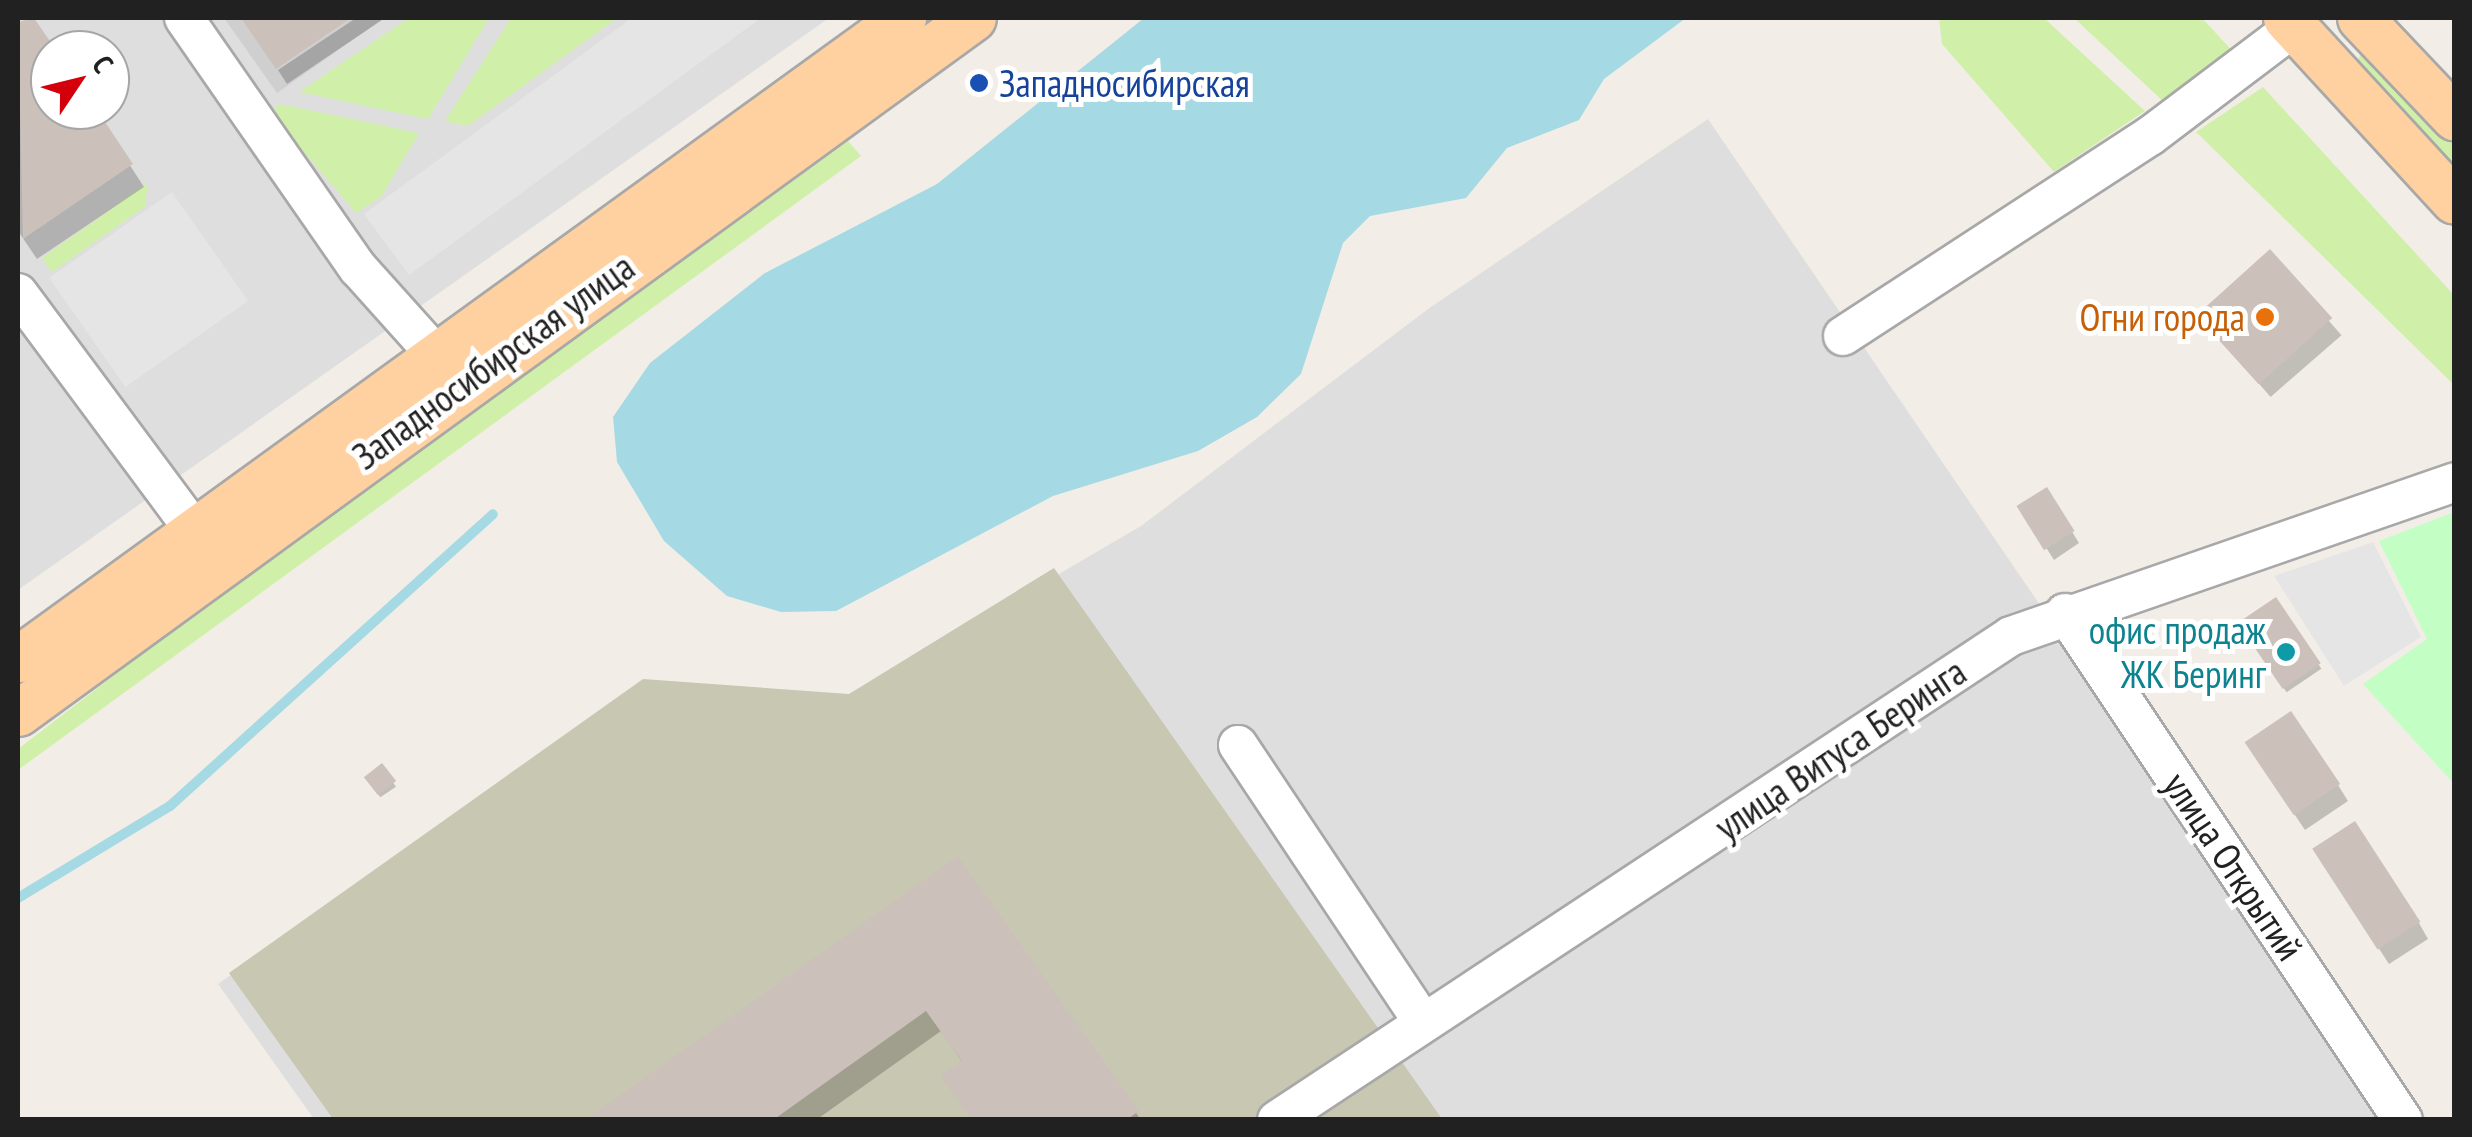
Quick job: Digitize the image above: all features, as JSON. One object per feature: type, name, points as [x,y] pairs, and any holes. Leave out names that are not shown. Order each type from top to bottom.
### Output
[{"type":"main road","name":"Западносибирская улица","points":[[18,712],[973,18]]},
{"type":"main road","points":[[2360,18],[2454,116]]},
{"type":"main road","points":[[2290,22],[2454,201]]},
{"type":"main road","name":"Западносибирская улица","points":[[22,647],[194,530],[436,355],[880,24]]},
{"type":"street","points":[[184,18],[358,268],[436,355]]},
{"type":"street","points":[[1843,336],[2150,136],[2290,22]]},
{"type":"street","points":[[18,294],[194,530]]},
{"type":"street","name":"улица Витуса Беринга","points":[[1277,1120],[2011,636],[2065,613],[2454,483]]},
{"type":"street","name":"улица Открытий","points":[[2065,613],[2403,1120]]},
{"type":"street","points":[[1238,745],[1423,1022]]},
{"type":"shaded area","points":[[18,18],[829,18],[18,590]]},
{"type":"shaded area","points":[[224,18],[384,18],[277,93]]},
{"type":"shaded area","points":[[632,18],[761,18],[409,275],[364,214]]},
{"type":"shaded area","points":[[1708,119],[2391,1119],[314,1119],[218,984],[645,682],[850,696],[1141,526],[1428,309]]},
{"type":"shaded area","points":[[172,192],[248,301],[125,387],[49,278]]},
{"type":"shaded area","points":[[2373,542],[2421,637],[2344,686],[2274,576]]},
{"type":"shaded area","points":[[1054,568],[1442,1119],[333,1119],[229,973],[643,679],[849,694]]},
{"type":"green space","points":[[409,18],[489,18],[428,119],[299,92]]},
{"type":"green space","points":[[511,18],[617,18],[468,126],[445,121]]},
{"type":"green space","points":[[1939,18],[2044,18],[2145,111],[2054,172],[1942,44]]},
{"type":"green space","points":[[2074,18],[2202,18],[2237,56],[2165,103]]},
{"type":"green space","points":[[2363,46],[2454,137],[2454,168],[2357,63]]},
{"type":"green space","points":[[2263,87],[2454,295],[2454,385],[2196,132]]},
{"type":"green space","points":[[280,104],[419,133],[381,197],[356,213],[270,112]]},
{"type":"green space","points":[[848,141],[861,156],[18,770],[18,749],[211,601]]},
{"type":"green space","points":[[148,183],[145,207],[52,272],[42,258]]},
{"type":"green space","points":[[2454,512],[2454,784],[2363,684],[2427,639],[2379,541]]},
{"type":"water","points":[[1144,18],[1686,18],[1604,79],[1579,120],[1507,148],[1466,198],[1370,216],[1343,243],[1301,374],[1257,417],[1198,451],[1053,496],[836,611],[781,612],[727,596],[664,541],[617,462],[613,417],[650,363],[765,273],[937,184]]},
{"type":"building","points":[[34,18],[42,30],[30,30],[30,130],[110,130],[133,164],[23,239],[18,22]]},
{"type":"building","points":[[241,18],[351,18],[276,69]]},
{"type":"building","name":"Огни города","points":[[2270,249],[2332,318],[2259,384],[2196,315]]},
{"type":"building","points":[[2047,487],[2075,531],[2044,550],[2016,506]]},
{"type":"building","name":"офис продаж ЖК Беринг","points":[[2276,597],[2321,663],[2283,689],[2238,623]]},
{"type":"building","points":[[2291,711],[2340,784],[2294,815],[2245,742]]},
{"type":"building","points":[[382,763],[396,781],[378,795],[364,777]]},
{"type":"building","points":[[2355,821],[2420,922],[2378,949],[2312,849]]},
{"type":"building","points":[[958,856],[1139,1111],[1126,1120],[971,1120],[940,1075],[962,1061],[926,1011],[773,1120],[585,1120]]},
{"type":"waterway","points":[[18,898],[170,806],[493,514]]},
{"type":"place","name":"Западносибирская","points":[[979,83]]},
{"type":"place","name":"Огни города","points":[[2265,317]]},
{"type":"place","name":"офис продаж ЖК Беринг","points":[[2286,652]]}]
